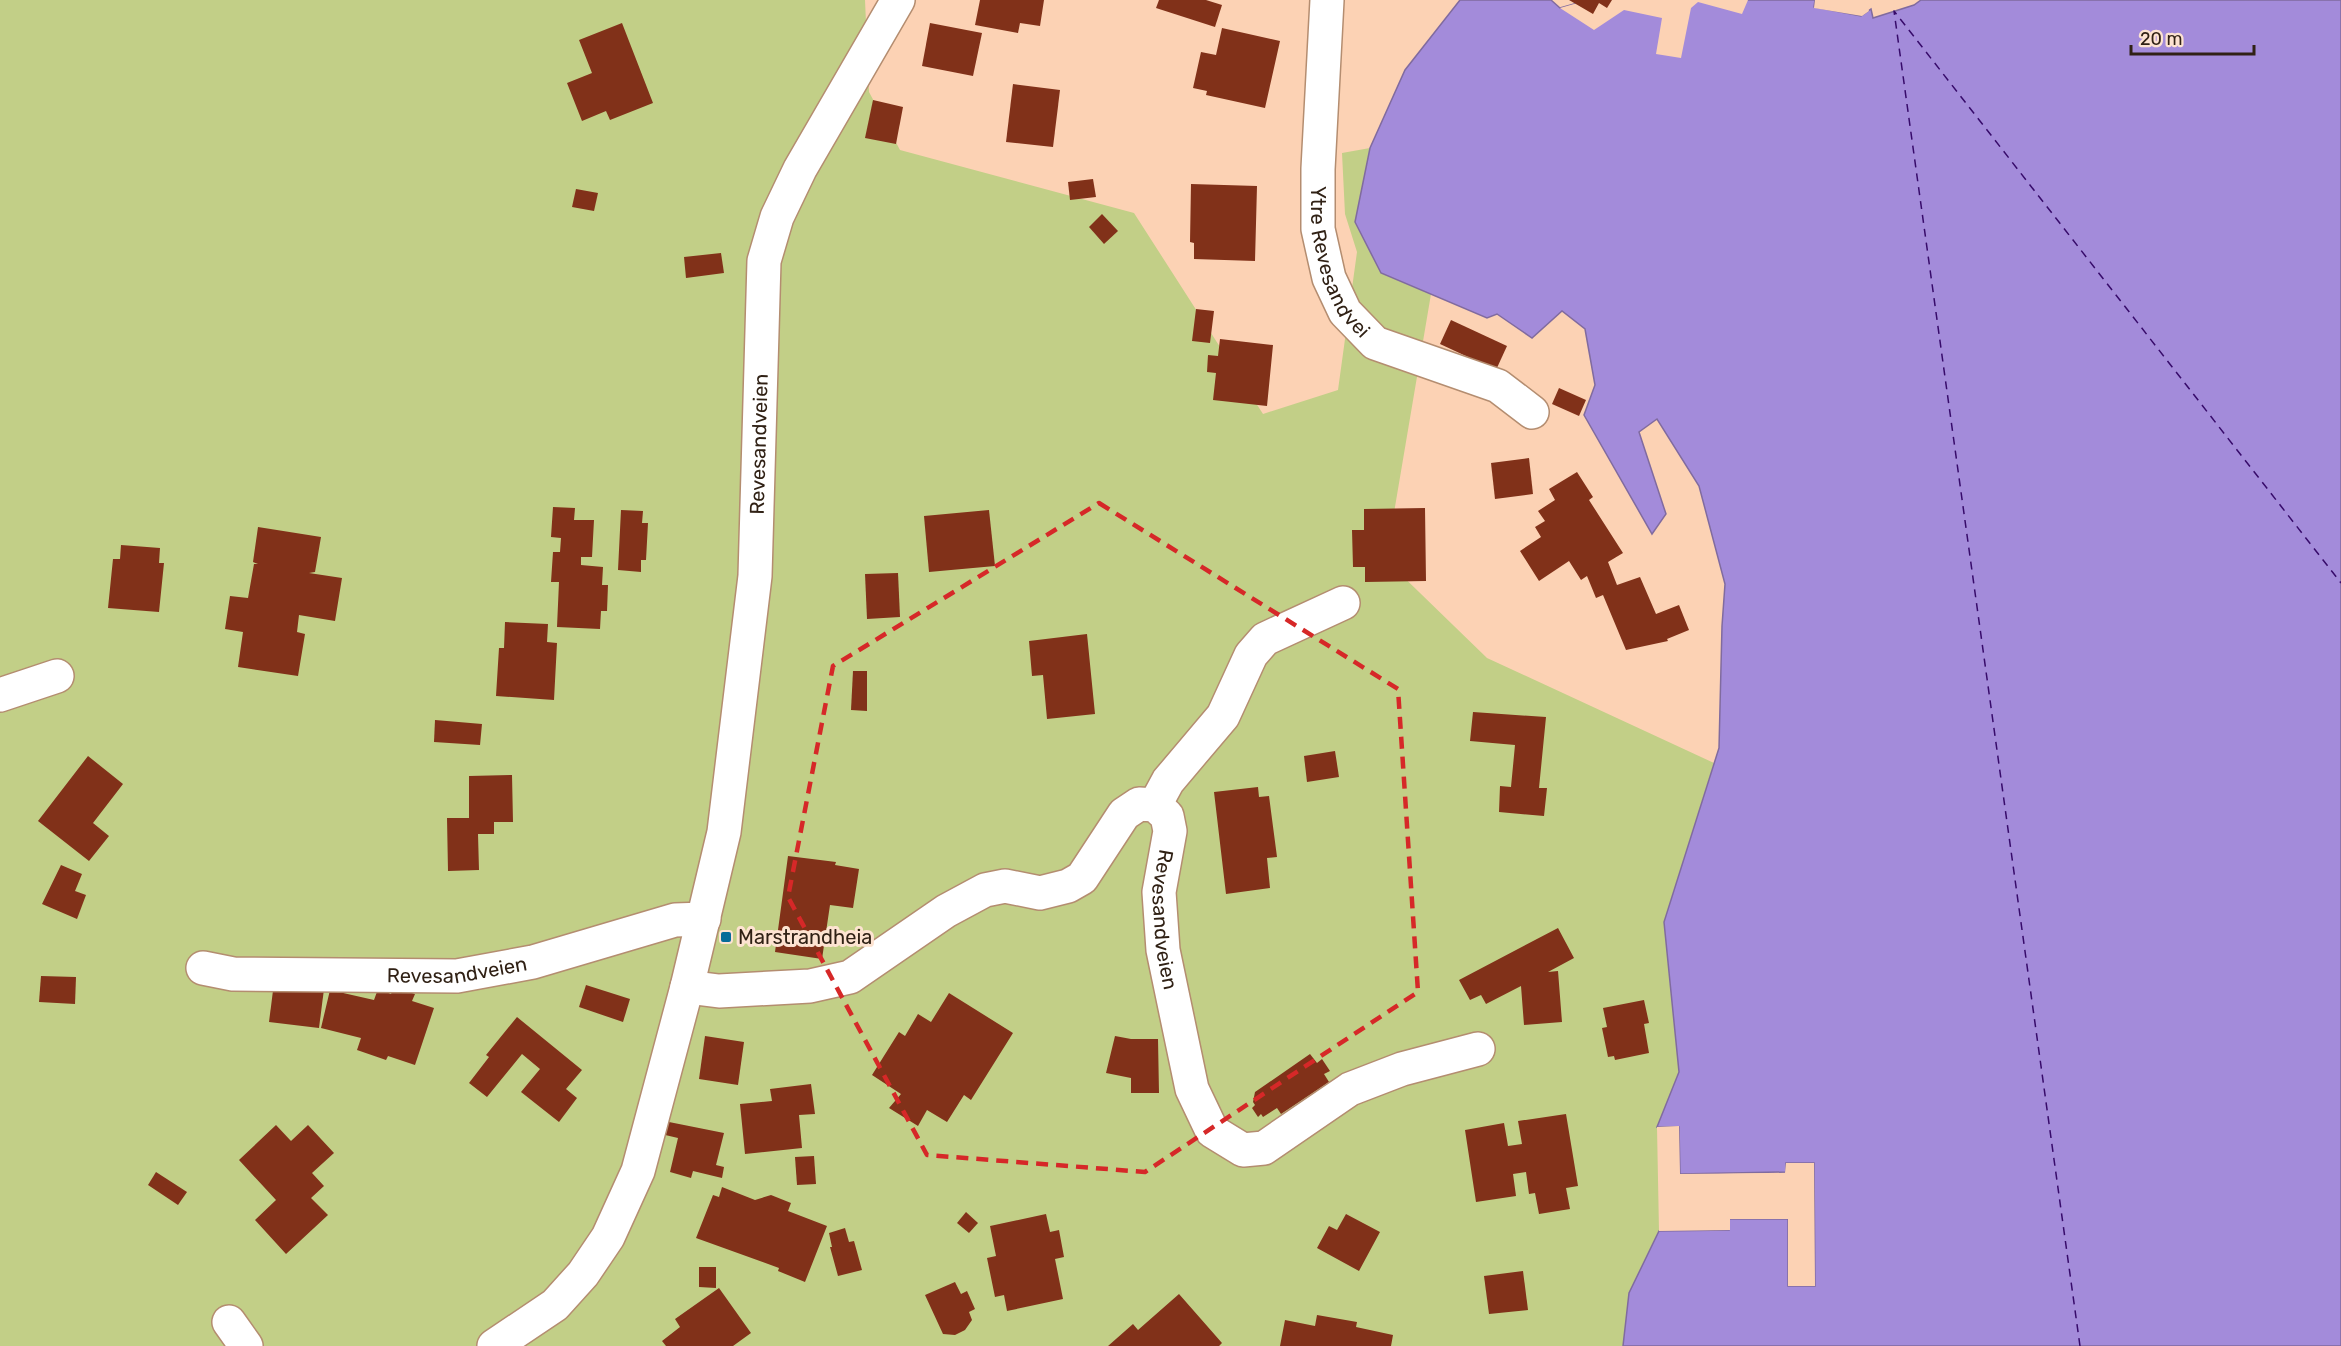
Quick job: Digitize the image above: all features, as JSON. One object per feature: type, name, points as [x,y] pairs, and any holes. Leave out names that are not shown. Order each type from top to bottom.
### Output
[{"type":"street","name":"Revesandveien","points":[[494,1346],[555,1305],[583,1274],[608,1237],[638,1171],[687,987],[724,832],[755,576],[764,261],[777,217],[800,169],[898,0]]},
{"type":"street","name":"Ytre Revesandvei","points":[[1327,0],[1318,169],[1318,229],[1329,278],[1345,312],[1375,344],[1498,386],[1532,412]]},
{"type":"street","points":[[687,987],[719,991],[810,986],[850,977],[946,911],[985,890],[1005,886],[1040,893],[1068,886],[1082,878],[1124,814],[1139,804],[1155,806],[1168,781],[1223,716],[1251,655],[1265,639],[1343,603]]},
{"type":"street","points":[[0,695],[57,676]]},
{"type":"street","name":"Revesandveien","points":[[1155,806],[1167,816],[1170,831],[1159,892],[1163,950],[1192,1089],[1212,1131],[1243,1150],[1264,1148],[1350,1089],[1402,1069],[1478,1049]]},
{"type":"street","name":"Revesandveien","points":[[203,968],[233,974],[457,976],[533,962],[675,920],[704,919]]},
{"type":"highlighted area","points":[[1099,503],[1398,689],[1418,992],[1145,1172],[927,1155],[788,897],[833,666]]},
{"type":"green space","points":[[0,0],[865,0],[869,92],[900,150],[1134,213],[1263,414],[1338,390],[1357,252],[1345,214],[1342,153],[1370,148],[1355,222],[1381,273],[1431,294],[1386,560],[1487,658],[1714,763],[1664,922],[1679,1072],[1657,1127],[1659,1231],[1629,1293],[1623,1346],[0,1346]]},
{"type":"shaded area","points":[[1460,0],[1551,0],[1560,8],[1588,0],[1815,0],[1814,7],[1861,16],[1871,9],[1873,18],[1914,5],[1921,0],[2341,0],[2341,1346],[1623,1346],[1629,1293],[1659,1231],[1729,1230],[1729,1219],[1788,1219],[1788,1286],[1815,1286],[1814,1163],[1786,1163],[1786,1172],[1680,1174],[1679,1127],[1657,1127],[1679,1072],[1664,922],[1719,748],[1725,584],[1699,486],[1657,419],[1639,432],[1666,514],[1652,534],[1584,415],[1595,385],[1585,329],[1562,311],[1532,338],[1497,314],[1487,318],[1381,273],[1355,222],[1370,148],[1405,70]]},
{"type":"pier","points":[[1588,0],[1748,0],[1742,14],[1698,2],[1691,8],[1681,58],[1656,54],[1662,18],[1624,10],[1594,30],[1560,8]]},
{"type":"pier","points":[[1815,0],[1818,0],[1817,5],[1861,13],[1868,8],[1869,11],[1862,16],[1814,8]]},
{"type":"pier","points":[[1679,1126],[1680,1174],[1785,1173],[1786,1163],[1814,1163],[1815,1286],[1788,1286],[1788,1219],[1730,1219],[1730,1230],[1659,1231],[1659,1228],[1726,1227],[1726,1219],[1729,1216],[1789,1216],[1791,1219],[1791,1283],[1812,1283],[1811,1166],[1789,1166],[1786,1175],[1679,1177],[1677,1174],[1676,1129],[1657,1130],[1657,1127]]},
{"type":"building","points":[[980,0],[1044,0],[1040,26],[1020,23],[1018,33],[975,25]]},
{"type":"building","points":[[1159,0],[1206,0],[1222,5],[1215,27],[1156,8]]},
{"type":"building","points":[[1569,0],[1612,0],[1607,8],[1599,3],[1593,14]]},
{"type":"building","points":[[622,23],[653,103],[610,120],[606,111],[582,121],[567,83],[592,73],[579,40]]},
{"type":"building","points":[[930,23],[982,33],[973,76],[922,66]]},
{"type":"building","points":[[1222,28],[1280,41],[1265,108],[1206,95],[1207,91],[1193,88],[1201,52],[1216,55]]},
{"type":"building","points":[[1013,84],[1060,90],[1053,147],[1006,142]]},
{"type":"building","points":[[873,100],[903,107],[896,144],[865,138]]},
{"type":"building","points":[[1093,179],[1096,197],[1070,200],[1068,182]]},
{"type":"building","points":[[1191,184],[1257,186],[1255,261],[1194,259],[1194,243],[1190,242]]},
{"type":"building","points":[[576,189],[598,193],[594,211],[572,207]]},
{"type":"building","points":[[1102,214],[1118,231],[1104,244],[1089,227]]},
{"type":"building","points":[[721,253],[724,273],[686,278],[684,257]]},
{"type":"building","points":[[1196,309],[1214,311],[1210,343],[1192,341]]},
{"type":"building","points":[[1451,320],[1507,346],[1496,370],[1440,344]]},
{"type":"building","points":[[1220,339],[1273,345],[1267,406],[1213,400],[1216,373],[1207,372],[1208,355],[1218,356]]},
{"type":"building","points":[[1559,388],[1586,400],[1579,416],[1552,404]]},
{"type":"building","points":[[1529,458],[1533,494],[1495,499],[1491,463]]},
{"type":"building","points":[[1577,472],[1593,497],[1589,500],[1623,553],[1608,562],[1617,585],[1640,577],[1656,614],[1679,605],[1689,630],[1667,639],[1668,641],[1626,650],[1603,595],[1596,598],[1587,576],[1581,580],[1569,561],[1539,581],[1520,551],[1541,537],[1535,527],[1545,521],[1538,511],[1555,500],[1549,489]]},
{"type":"building","points":[[553,507],[575,508],[574,520],[594,520],[592,557],[581,557],[581,565],[603,567],[602,585],[608,585],[607,611],[601,611],[600,629],[557,627],[559,582],[551,582],[553,552],[560,552],[561,538],[551,537]]},
{"type":"building","points":[[1425,508],[1426,581],[1365,582],[1365,567],[1353,567],[1352,530],[1364,530],[1364,509]]},
{"type":"building","points":[[621,510],[643,511],[642,523],[648,523],[646,560],[641,560],[641,572],[618,570]]},
{"type":"building","points":[[989,510],[995,566],[929,572],[924,516]]},
{"type":"building","points":[[258,527],[321,537],[315,572],[309,573],[342,578],[335,621],[299,615],[297,632],[305,634],[298,676],[238,667],[243,632],[225,629],[230,596],[248,598],[254,564],[258,564],[253,562]]},
{"type":"building","points":[[121,545],[160,548],[159,563],[164,563],[159,612],[108,608],[113,559],[120,559]]},
{"type":"building","points":[[898,573],[900,617],[867,619],[865,574]]},
{"type":"building","points":[[505,622],[548,624],[547,642],[557,643],[554,700],[496,696],[499,648],[504,648]]},
{"type":"building","points":[[1087,634],[1095,714],[1047,719],[1043,675],[1032,676],[1029,641]]},
{"type":"building","points":[[853,671],[867,671],[867,711],[851,710]]},
{"type":"building","points":[[1473,712],[1546,717],[1539,788],[1547,788],[1544,816],[1499,812],[1500,786],[1511,787],[1515,745],[1470,741]]},
{"type":"building","points":[[435,720],[482,724],[480,745],[434,742]]},
{"type":"building","points":[[1335,751],[1339,777],[1307,782],[1304,756]]},
{"type":"building","points":[[88,756],[123,784],[93,823],[109,836],[89,861],[38,821]]},
{"type":"building","points":[[512,775],[513,822],[494,822],[494,834],[478,834],[479,870],[448,871],[447,818],[469,818],[469,776]]},
{"type":"building","points":[[1258,787],[1259,797],[1269,796],[1277,857],[1267,858],[1270,888],[1226,894],[1214,792]]},
{"type":"building","points":[[788,856],[836,862],[835,865],[859,869],[853,908],[830,905],[822,959],[775,952]]},
{"type":"building","points":[[61,865],[82,874],[75,891],[86,895],[77,919],[42,904]]},
{"type":"building","points":[[1558,928],[1574,958],[1548,972],[1558,971],[1562,1022],[1524,1025],[1521,986],[1486,1004],[1481,995],[1470,1000],[1459,980]]},
{"type":"building","points":[[41,976],[76,977],[75,1004],[39,1002]]},
{"type":"building","points":[[274,983],[324,989],[319,1028],[269,1022]]},
{"type":"building","points":[[586,985],[630,999],[623,1022],[579,1007]]},
{"type":"building","points":[[394,987],[415,994],[412,1001],[434,1008],[415,1065],[388,1056],[386,1060],[357,1050],[361,1038],[321,1028],[330,990],[374,1000],[378,989],[391,994]]},
{"type":"building","points":[[949,993],[1013,1033],[971,1100],[964,1095],[947,1122],[927,1110],[918,1126],[889,1108],[901,1094],[872,1075],[899,1032],[905,1036],[918,1014],[931,1022]]},
{"type":"building","points":[[1644,1000],[1649,1023],[1644,1024],[1649,1053],[1615,1060],[1614,1056],[1608,1057],[1602,1028],[1607,1027],[1603,1008]]},
{"type":"building","points":[[517,1017],[582,1070],[566,1089],[577,1098],[559,1122],[521,1092],[540,1069],[522,1054],[487,1097],[469,1083],[489,1057],[486,1055]]},
{"type":"building","points":[[705,1036],[744,1042],[738,1085],[699,1079]]},
{"type":"building","points":[[1115,1036],[1131,1039],[1158,1039],[1159,1093],[1131,1093],[1131,1078],[1106,1073]]},
{"type":"building","points":[[1310,1054],[1317,1063],[1322,1059],[1330,1071],[1324,1074],[1329,1082],[1281,1114],[1277,1108],[1263,1117],[1261,1114],[1258,1117],[1252,1108],[1255,1105],[1253,1102],[1255,1092]]},
{"type":"building","points":[[811,1084],[815,1114],[799,1115],[802,1148],[745,1154],[740,1104],[772,1101],[770,1089]]},
{"type":"building","points":[[1566,1114],[1578,1186],[1566,1188],[1570,1209],[1539,1214],[1535,1193],[1529,1194],[1526,1172],[1513,1174],[1516,1196],[1476,1202],[1465,1130],[1504,1123],[1508,1146],[1522,1144],[1518,1121]]},
{"type":"building","points":[[664,1121],[724,1133],[716,1165],[724,1167],[722,1178],[693,1171],[691,1178],[670,1172],[678,1138],[661,1134]]},
{"type":"building","points":[[276,1125],[291,1141],[308,1125],[334,1153],[312,1173],[324,1186],[311,1198],[328,1215],[286,1254],[255,1220],[276,1200],[239,1160]]},
{"type":"building","points":[[814,1156],[816,1184],[797,1185],[795,1157]]},
{"type":"building","points":[[156,1172],[187,1192],[178,1205],[148,1185]]},
{"type":"building","points":[[722,1187],[755,1200],[771,1195],[791,1203],[788,1211],[827,1226],[805,1282],[778,1271],[779,1268],[696,1238],[713,1195],[719,1197]]},
{"type":"building","points":[[966,1212],[978,1223],[969,1233],[957,1223]]},
{"type":"building","points":[[1046,1214],[1050,1232],[1059,1230],[1064,1257],[1055,1259],[1063,1299],[1007,1311],[1004,1295],[995,1297],[987,1258],[996,1256],[990,1226]]},
{"type":"building","points":[[1346,1214],[1380,1232],[1359,1271],[1317,1248],[1329,1226],[1337,1230]]},
{"type":"building","points":[[845,1228],[849,1242],[854,1241],[862,1270],[838,1276],[830,1247],[832,1247],[829,1233]]},
{"type":"building","points":[[699,1267],[716,1267],[716,1288],[699,1287]]},
{"type":"building","points":[[1523,1271],[1528,1310],[1489,1314],[1484,1276]]},
{"type":"building","points":[[955,1282],[961,1294],[967,1291],[975,1309],[969,1312],[972,1320],[965,1330],[955,1335],[943,1334],[925,1295]]},
{"type":"building","points":[[719,1288],[751,1333],[733,1346],[666,1346],[662,1341],[680,1327],[675,1319]]},
{"type":"building","points":[[1179,1294],[1222,1343],[1219,1346],[1108,1346],[1133,1324],[1138,1330]]},
{"type":"building","points":[[1317,1315],[1357,1322],[1356,1327],[1393,1335],[1391,1346],[1280,1346],[1285,1320],[1315,1326]]},
{"type":"ferry route","points":[[2080,1346],[1894,11],[2341,583]]},
{"type":"place","name":"Marstrandheia","points":[[726,937]]}]
